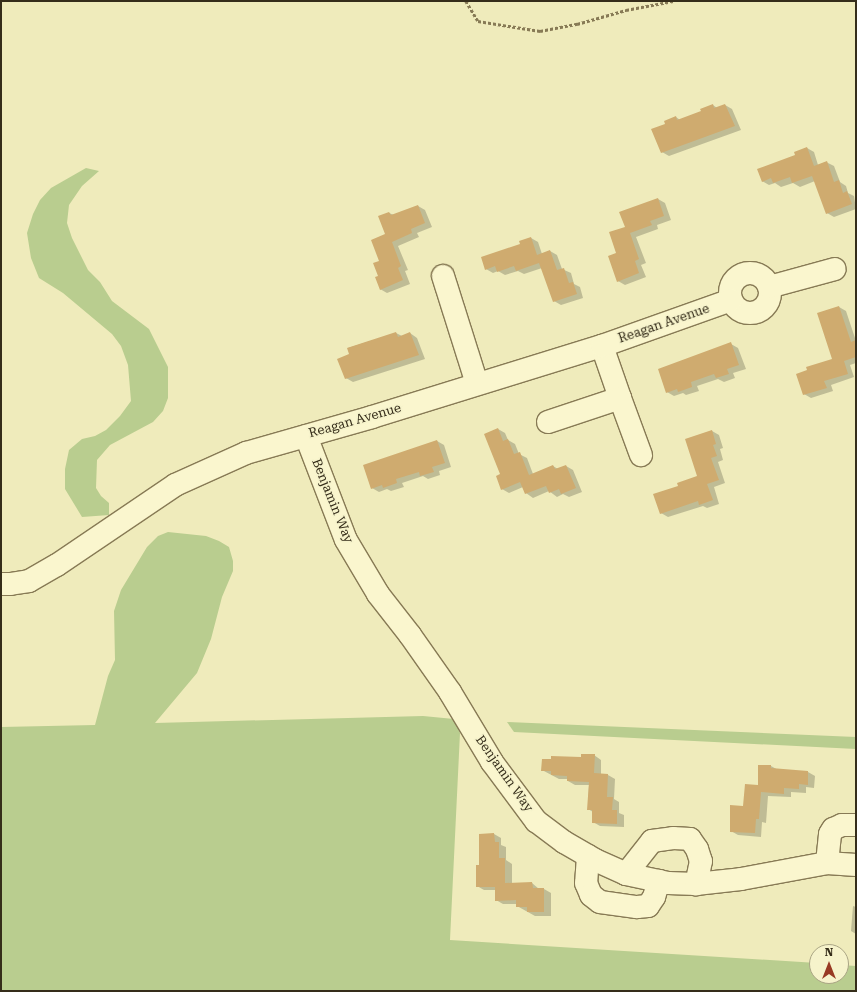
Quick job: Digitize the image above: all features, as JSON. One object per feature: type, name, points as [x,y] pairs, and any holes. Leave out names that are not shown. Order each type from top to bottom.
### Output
[{"type":"street","name":"Reagan Avenue","points":[[1,584],[29,581],[57,565],[175,484],[246,453],[372,417],[602,346],[732,300],[736,307],[742,311],[756,312],[768,302],[770,294],[769,287],[835,268]]},
{"type":"street","points":[[443,276],[477,384]]},
{"type":"street","points":[[602,346],[641,455]]},
{"type":"street","points":[[548,422],[620,398]]},
{"type":"street","name":"Benjamin Way","points":[[306,436],[346,540],[378,594],[410,635],[450,692],[492,762],[536,821],[564,842],[588,856],[626,874],[659,881],[696,884],[741,879],[827,863],[856,865]]},
{"type":"street","points":[[827,863],[830,834],[833,829],[842,825],[856,825]]},
{"type":"street","points":[[626,874],[652,841],[673,838],[690,839],[698,849],[701,861],[696,884]]},
{"type":"street","points":[[588,856],[586,883],[590,895],[600,902],[637,908],[648,906],[654,897],[659,881]]},
{"type":"path","points":[[466,1],[478,21],[540,31],[577,24],[626,10],[673,1]]},
{"type":"green space","points":[[86,168],[99,171],[82,186],[69,205],[67,223],[72,238],[88,270],[100,282],[112,301],[149,329],[168,367],[168,398],[163,411],[153,422],[110,445],[97,460],[96,488],[101,496],[109,503],[109,515],[82,517],[65,489],[65,469],[69,450],[82,439],[95,436],[106,430],[120,416],[131,401],[128,365],[121,346],[112,334],[63,293],[39,278],[31,258],[27,233],[33,214],[40,200],[51,188]]},
{"type":"green space","points":[[168,532],[206,536],[219,541],[229,547],[233,561],[233,571],[222,597],[211,639],[197,673],[155,723],[423,716],[454,719],[460,733],[450,940],[809,962],[809,984],[849,984],[849,966],[856,966],[856,991],[1,991],[1,727],[95,725],[108,676],[115,660],[114,611],[121,590],[147,547],[158,536]]},
{"type":"green space","points":[[507,722],[856,737],[856,749],[514,732]]},
{"type":"building","points":[[713,104],[714,108],[725,104],[735,126],[661,153],[651,129],[665,124],[664,121],[676,116],[677,120],[701,111],[700,109]]},
{"type":"building","points":[[807,147],[814,166],[827,161],[834,182],[839,180],[843,193],[847,191],[852,204],[826,214],[812,176],[792,183],[790,177],[773,183],[771,178],[762,182],[757,169],[795,155],[794,152]]},
{"type":"building","points":[[658,198],[664,216],[650,221],[652,225],[630,233],[639,259],[635,261],[639,273],[617,282],[608,256],[616,253],[609,232],[625,227],[619,212]]},
{"type":"building","points":[[418,205],[425,223],[411,229],[412,233],[392,242],[401,266],[398,268],[403,280],[380,290],[375,277],[378,276],[373,263],[379,261],[371,240],[385,234],[378,216],[389,212],[391,215]]},
{"type":"building","points":[[531,237],[537,255],[550,250],[557,270],[564,268],[569,283],[573,282],[577,294],[553,302],[539,263],[516,271],[514,266],[497,272],[495,266],[485,270],[481,257],[520,244],[519,241]]},
{"type":"building","points":[[839,306],[851,342],[856,340],[856,357],[844,361],[848,374],[824,381],[827,388],[803,395],[796,374],[807,370],[806,367],[832,359],[817,313]]},
{"type":"building","points":[[396,332],[398,337],[410,332],[419,355],[345,379],[337,359],[349,354],[347,348]]},
{"type":"building","points":[[731,342],[739,365],[727,369],[729,374],[716,378],[714,374],[691,382],[692,387],[678,392],[677,389],[666,393],[658,369]]},
{"type":"building","points":[[498,428],[503,441],[508,439],[514,454],[520,452],[529,475],[553,465],[555,469],[566,465],[576,488],[561,494],[559,489],[549,493],[546,486],[525,494],[520,482],[501,490],[496,476],[500,474],[484,434]]},
{"type":"building","points":[[712,430],[716,444],[713,445],[717,456],[711,458],[719,480],[707,484],[713,500],[699,505],[698,501],[660,514],[653,494],[678,486],[677,483],[697,476],[685,439]]},
{"type":"building","points":[[437,440],[445,463],[432,467],[434,472],[420,476],[419,472],[396,479],[397,483],[383,488],[382,485],[371,489],[363,465]]},
{"type":"building","points":[[581,754],[595,754],[594,773],[608,774],[607,797],[613,797],[612,810],[617,810],[617,824],[592,823],[592,810],[587,810],[589,782],[567,781],[567,776],[551,775],[551,771],[541,771],[542,759],[551,759],[551,756],[581,757]]},
{"type":"building","points":[[758,765],[771,765],[771,768],[808,771],[808,785],[799,784],[799,789],[784,788],[784,794],[761,792],[759,819],[756,819],[755,833],[730,832],[730,805],[743,806],[745,784],[758,785]]},
{"type":"building","points":[[494,833],[495,842],[499,842],[499,858],[505,858],[505,883],[532,882],[533,888],[544,888],[544,912],[527,912],[527,907],[516,907],[516,900],[495,901],[495,887],[476,887],[476,865],[479,865],[479,834]]}]
